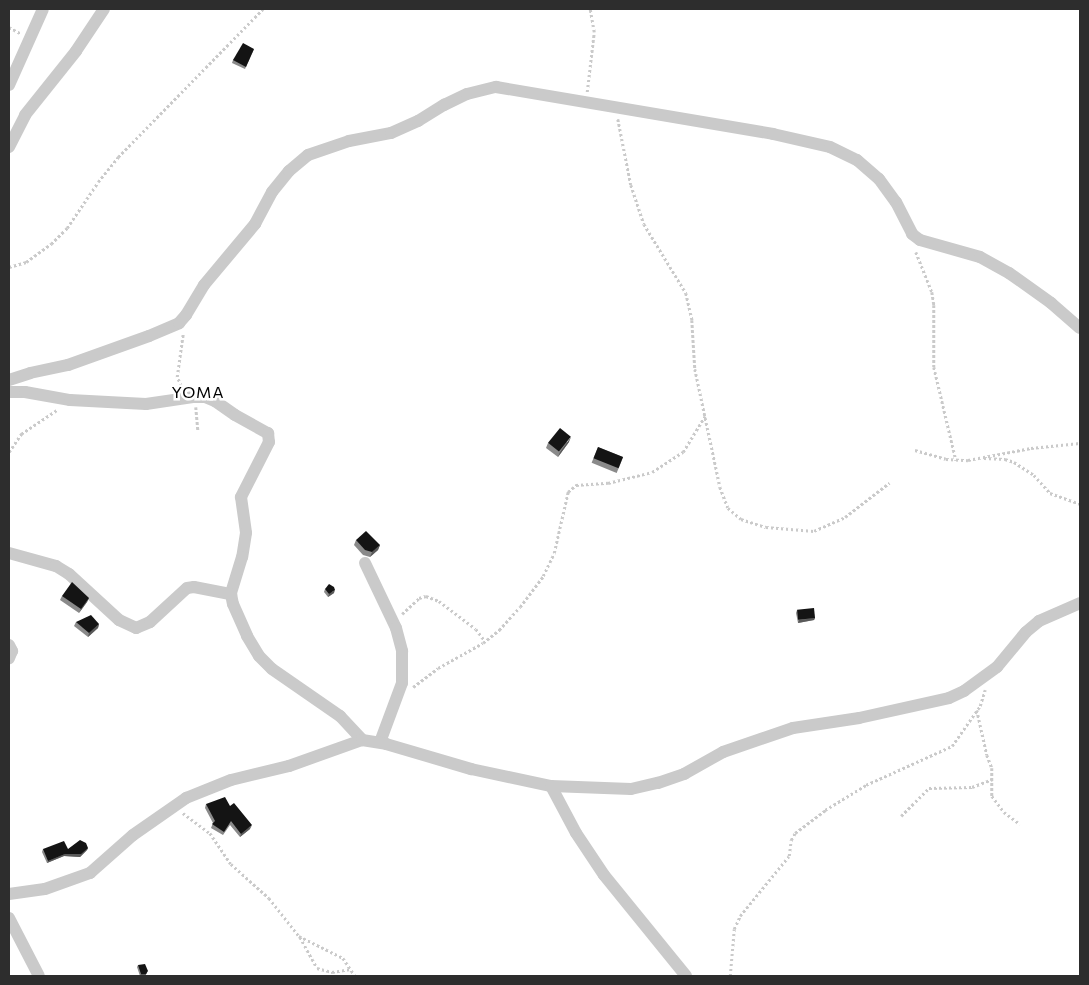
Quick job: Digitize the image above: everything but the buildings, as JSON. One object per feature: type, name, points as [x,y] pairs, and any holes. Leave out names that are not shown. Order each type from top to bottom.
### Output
[{"type":"street","points":[[9,85],[43,9]]},
{"type":"street","points":[[9,147],[25,116],[76,51],[104,9]]},
{"type":"street","points":[[9,380],[30,373],[68,365],[150,336],[179,323],[204,285],[255,224],[272,192],[289,171],[308,155],[350,141],[391,133],[418,121],[467,94],[496,87],[773,134],[830,147],[857,160],[879,179],[896,202],[912,234],[928,242],[980,257],[1009,273],[1051,303],[1080,328]]},
{"type":"street","points":[[9,392],[25,392],[70,400],[146,404],[194,397],[215,401],[235,415],[268,433],[270,439],[241,497],[246,533],[242,557],[230,594],[247,636],[259,656],[272,669],[340,716],[362,740]]},
{"type":"street","points":[[9,553],[56,566],[69,574],[119,620],[136,628],[150,622],[190,587],[230,594]]},
{"type":"street","points":[[365,563],[394,622],[402,651],[402,683],[380,742]]},
{"type":"street","points":[[9,894],[45,889],[90,873],[133,835],[186,798],[230,780],[289,766],[362,740],[380,742],[471,769],[551,786],[631,789],[658,784],[684,774],[723,752],[793,728],[859,718],[949,698],[964,691],[997,667],[1026,632],[1039,621],[1080,603]]},
{"type":"street","points":[[9,645],[12,651],[9,658]]},
{"type":"street","points":[[551,786],[576,833],[604,875],[686,976]]},
{"type":"street","points":[[9,918],[39,976]]},
{"type":"path","points":[[9,267],[26,262],[51,244],[67,228],[118,156],[263,9]]},
{"type":"path","points":[[585,103],[594,32],[590,9]]},
{"type":"path","points":[[616,108],[631,185],[644,224],[686,293],[692,320],[694,369],[728,508],[741,519],[766,527],[814,532],[845,517],[889,483]]},
{"type":"path","points":[[912,234],[918,260],[932,292],[934,305],[934,367],[956,460]]},
{"type":"path","points":[[186,315],[177,377],[180,386],[194,397],[198,431]]},
{"type":"path","points":[[9,452],[21,434],[70,400]]},
{"type":"path","points":[[410,689],[438,668],[485,641],[515,613],[543,576],[554,553],[568,492],[576,485],[608,484],[652,472],[683,452],[705,416]]},
{"type":"path","points":[[915,450],[956,460],[1030,448],[1080,443]]},
{"type":"path","points":[[983,457],[994,460],[1005,459],[1014,462],[1034,475],[1050,493],[1080,504]]},
{"type":"path","points":[[394,622],[419,598],[426,596],[439,601],[476,629],[485,641]]},
{"type":"path","points":[[730,976],[734,929],[740,916],[789,856],[791,840],[796,832],[825,810],[859,789],[952,746],[977,710],[984,696],[987,674]]},
{"type":"path","points":[[977,710],[985,748],[992,768],[992,796],[996,803],[1020,824]]},
{"type":"path","points":[[901,816],[929,788],[972,787],[992,779]]},
{"type":"path","points":[[173,807],[195,820],[210,833],[231,864],[268,898],[299,936],[317,968],[332,972],[352,969]]},
{"type":"path","points":[[299,936],[337,954],[352,969],[355,976]]},
{"type":"district","name":"YOMA","points":[[198,392]]}]
